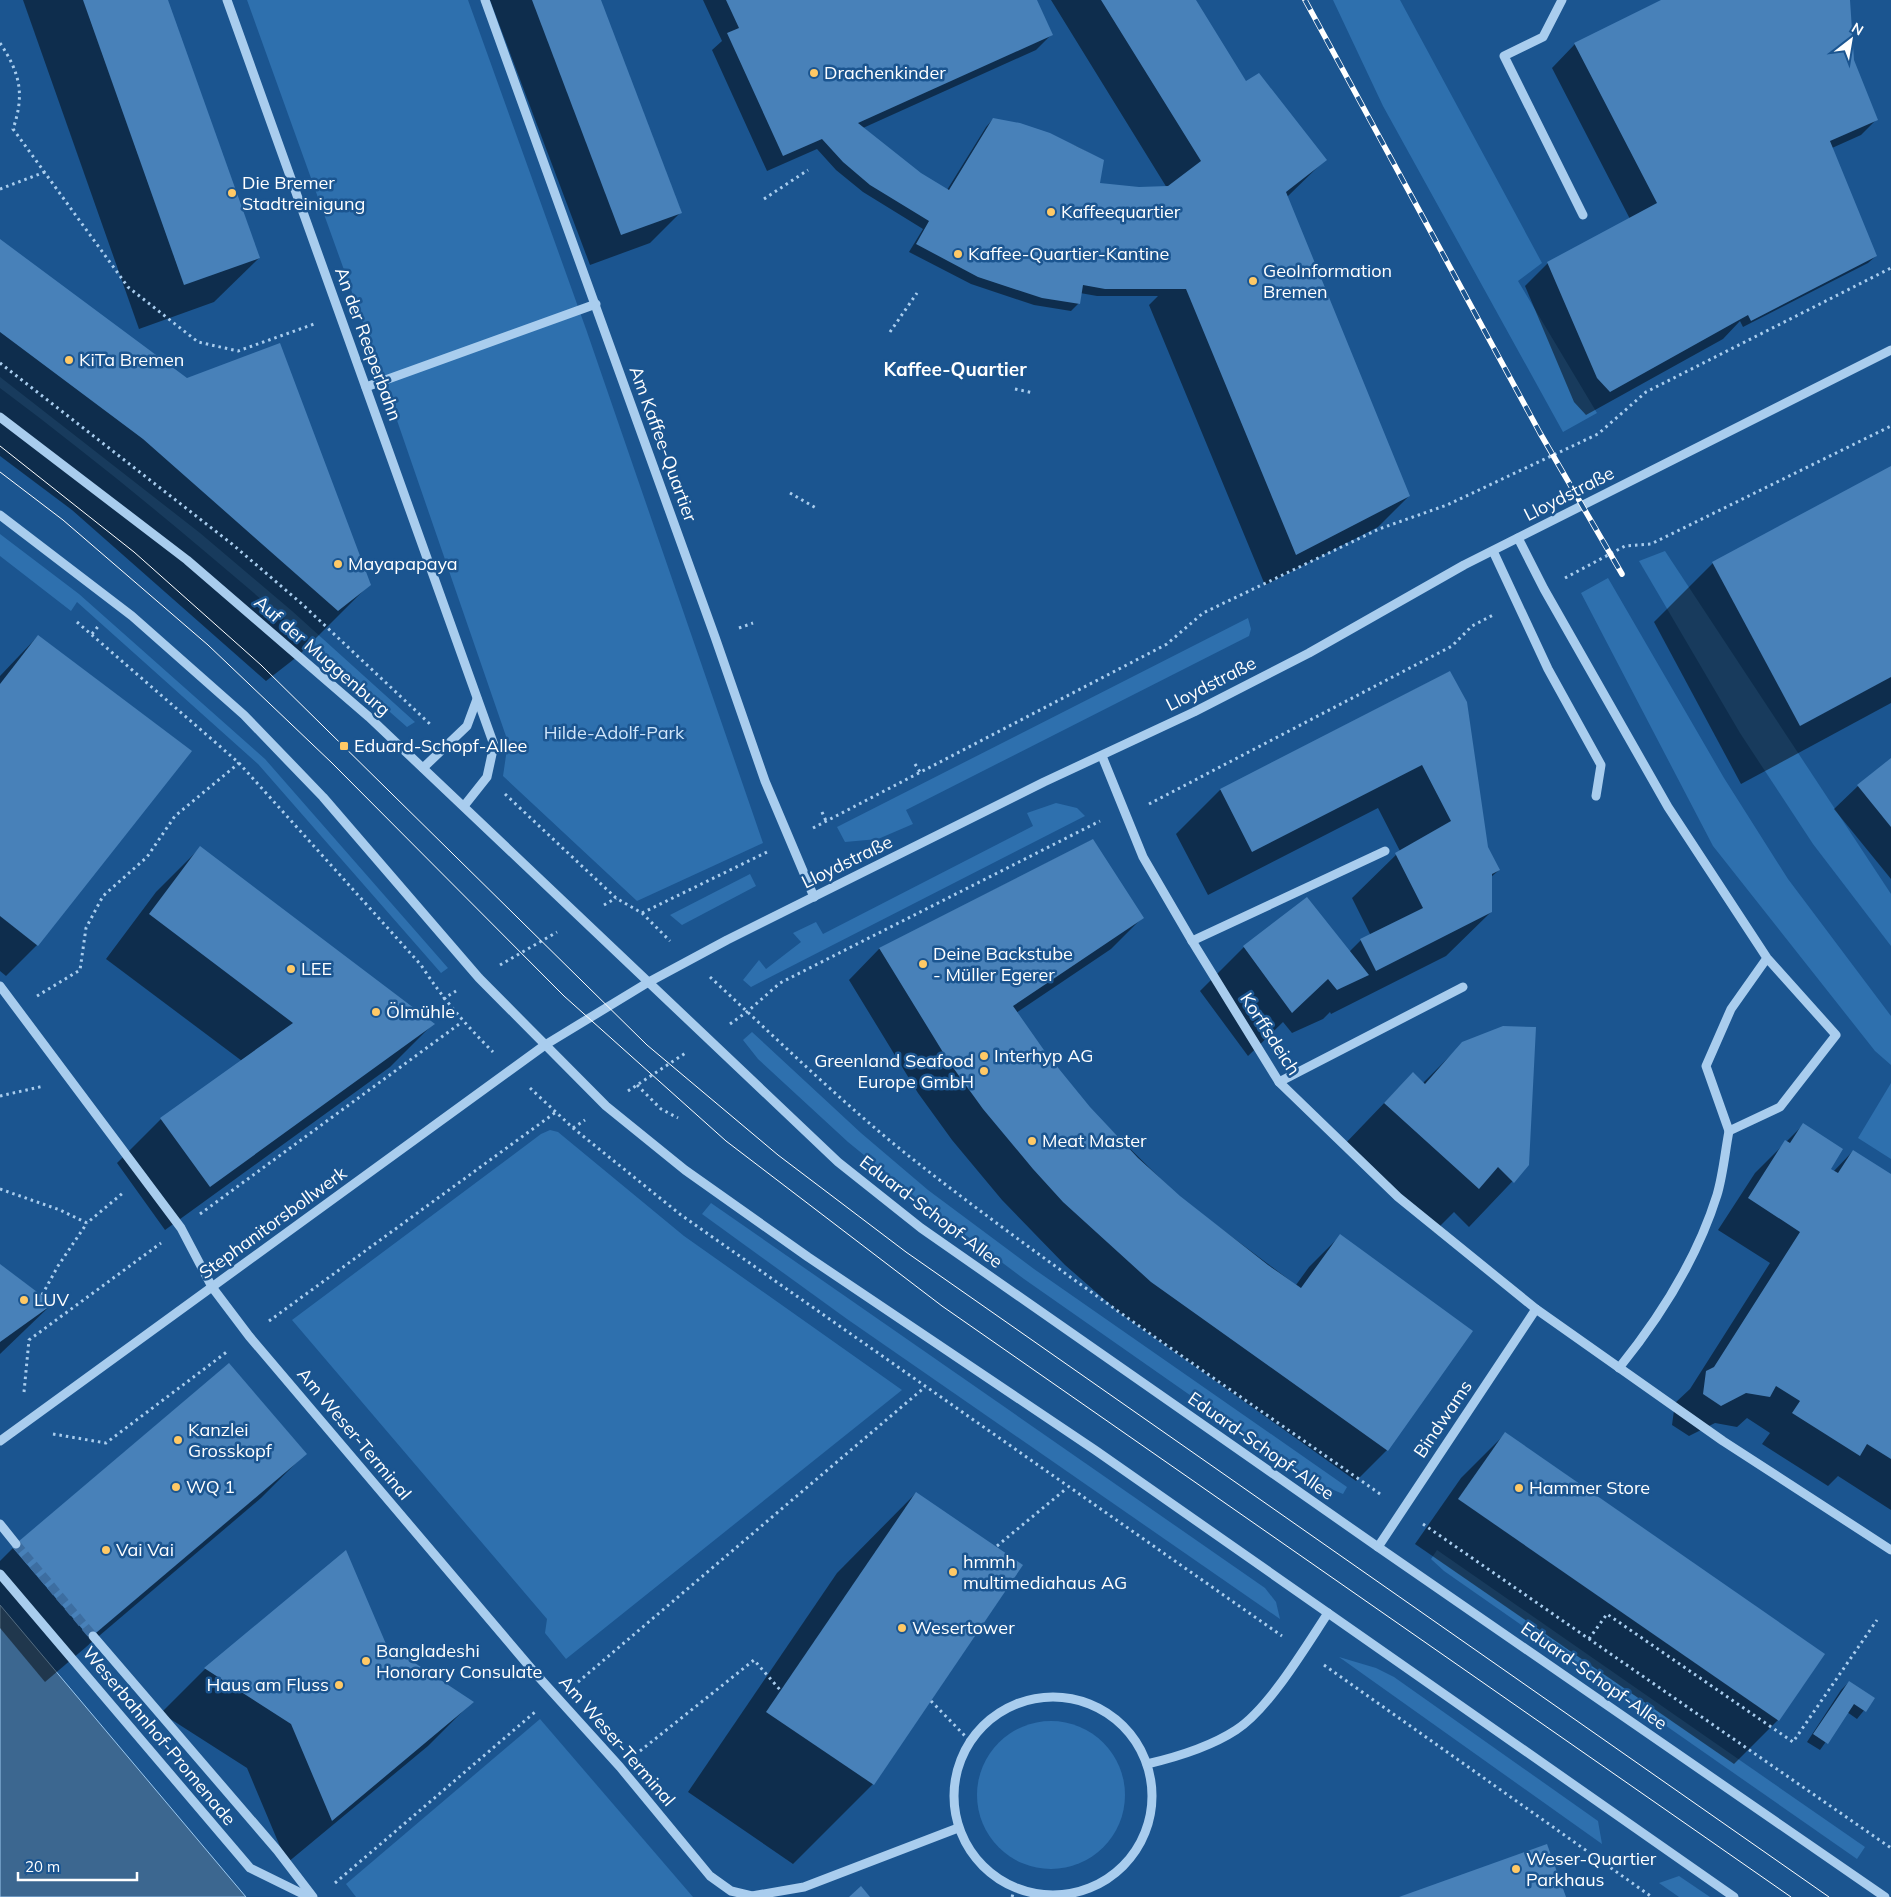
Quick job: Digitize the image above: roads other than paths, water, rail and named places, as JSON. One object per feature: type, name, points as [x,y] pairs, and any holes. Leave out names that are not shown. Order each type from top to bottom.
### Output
[{"type":"street","name":"An der Reeperbahn","points":[[228,0],[494,745],[487,777],[464,806]]},
{"type":"street","name":"Am Kaffee-Quartier","points":[[485,0],[596,304],[765,781],[814,897]]},
{"type":"street","points":[[1562,0],[1542,37],[1504,56],[1583,214]]},
{"type":"street","points":[[366,388],[596,304]]},
{"type":"street","name":"Lloydstraße","points":[[545,1045],[647,983],[720,944],[1044,782],[1102,756],[1309,653],[1493,551],[1891,350]]},
{"type":"street","name":"Auf der Muggenburg","points":[[0,418],[187,560],[369,717],[647,983]]},
{"type":"street","points":[[0,515],[132,616],[244,715],[323,797],[479,978],[606,1106],[685,1170],[808,1257],[1096,1450],[1734,1897]]},
{"type":"street","points":[[1518,538],[1544,589],[1668,806],[1767,958],[1836,1035],[1780,1107],[1729,1131]]},
{"type":"street","points":[[1493,551],[1548,669],[1601,764],[1596,796]]},
{"type":"street","points":[[423,768],[467,726],[477,699]]},
{"type":"street","name":"Korffsdeich","points":[[1102,756],[1143,857],[1192,942],[1279,1082],[1398,1197],[1536,1309],[1723,1441],[1891,1550]]},
{"type":"street","points":[[1192,942],[1385,851]]},
{"type":"street","points":[[1619,1368],[1650,1330],[1699,1245],[1718,1193],[1729,1131],[1706,1066],[1731,1009],[1767,958]]},
{"type":"street","name":"Eduard-Schopf-Allee","points":[[647,983],[838,1162],[921,1228],[1378,1548],[1885,1897]]},
{"type":"street","name":"Am Weser-Terminal","points":[[0,986],[181,1228],[212,1287],[249,1336],[557,1697],[620,1767],[710,1876],[731,1891],[752,1896],[804,1887],[958,1828]]},
{"type":"street","points":[[1279,1082],[1463,986]]},
{"type":"street","name":"Stephanitorsbollwerk","points":[[0,1441],[545,1045]]},
{"type":"street","name":"Bindwams","points":[[1378,1548],[1536,1309]]},
{"type":"street","points":[[0,1524],[16,1544]]},
{"type":"street","name":"Weserbahnhof-Promenade","points":[[0,1574],[250,1868],[309,1897]]},
{"type":"street","points":[[1147,1764],[1181,1755],[1237,1730],[1268,1699],[1328,1613]]},
{"type":"street","points":[[93,1636],[277,1850],[313,1897]]},
{"type":"street","points":[[1053,1696],[1078,1700],[1100,1709],[1121,1723],[1137,1742],[1147,1764],[1152,1788],[1151,1813],[1144,1836],[1132,1856],[1117,1872],[1098,1884],[1071,1893],[1042,1895],[1015,1888],[991,1874],[971,1853],[958,1828],[953,1798],[957,1768],[970,1741],[986,1722],[1006,1708],[1029,1699],[1053,1696]]},
{"type":"tunnel","points":[[16,1544],[93,1636]]},
{"type":"tram line","points":[[0,446],[134,552],[261,665],[647,1045],[778,1155],[906,1252],[1829,1897]]},
{"type":"tram line","points":[[0,472],[63,520],[208,645],[332,763],[564,996],[726,1141],[942,1306],[1791,1897]]},
{"type":"railway","points":[[1305,0],[1540,433],[1622,574]]},
{"type":"place","name":"Drachenkinder","points":[[814,73]]},
{"type":"place","name":"Die Bremer Stadtreinigung","points":[[232,193]]},
{"type":"place","name":"Kaffeequartier","points":[[1051,212]]},
{"type":"place","name":"Kaffee-Quartier-Kantine","points":[[958,254]]},
{"type":"place","name":"GeoInformation Bremen","points":[[1253,281]]},
{"type":"place","name":"KiTa Bremen","points":[[69,360]]},
{"type":"place","name":"Mayapapaya","points":[[338,564]]},
{"type":"place","name":"Eduard-Schopf-Allee","points":[[344,746]]},
{"type":"place","name":"Deine Backstube - Müller Egerer","points":[[923,964]]},
{"type":"place","name":"LEE","points":[[291,969]]},
{"type":"place","name":"Ölmühle","points":[[376,1012]]},
{"type":"place","name":"Interhyp AG","points":[[984,1056]]},
{"type":"place","name":"Greenland Seafood Europe GmbH","points":[[984,1071]]},
{"type":"place","name":"Meat Master","points":[[1032,1141]]},
{"type":"place","name":"LUV","points":[[24,1300]]},
{"type":"place","name":"Kanzlei Grosskopf","points":[[178,1440]]},
{"type":"place","name":"WQ 1","points":[[176,1487]]},
{"type":"place","name":"Hammer Store","points":[[1519,1488]]},
{"type":"place","name":"Vai Vai","points":[[106,1550]]},
{"type":"place","name":"hmmh multimediahaus AG","points":[[953,1572]]},
{"type":"place","name":"Wesertower","points":[[902,1628]]},
{"type":"place","name":"Bangladeshi Honorary Consulate","points":[[366,1661]]},
{"type":"place","name":"Haus am Fluss","points":[[339,1685]]},
{"type":"place","name":"Weser-Quartier Parkhaus","points":[[1516,1869]]},
{"type":"district","name":"Kaffee-Quartier","points":[[955,369]]},
{"type":"park label","name":"Hilde-Adolf-Park","points":[[614,733]]}]
